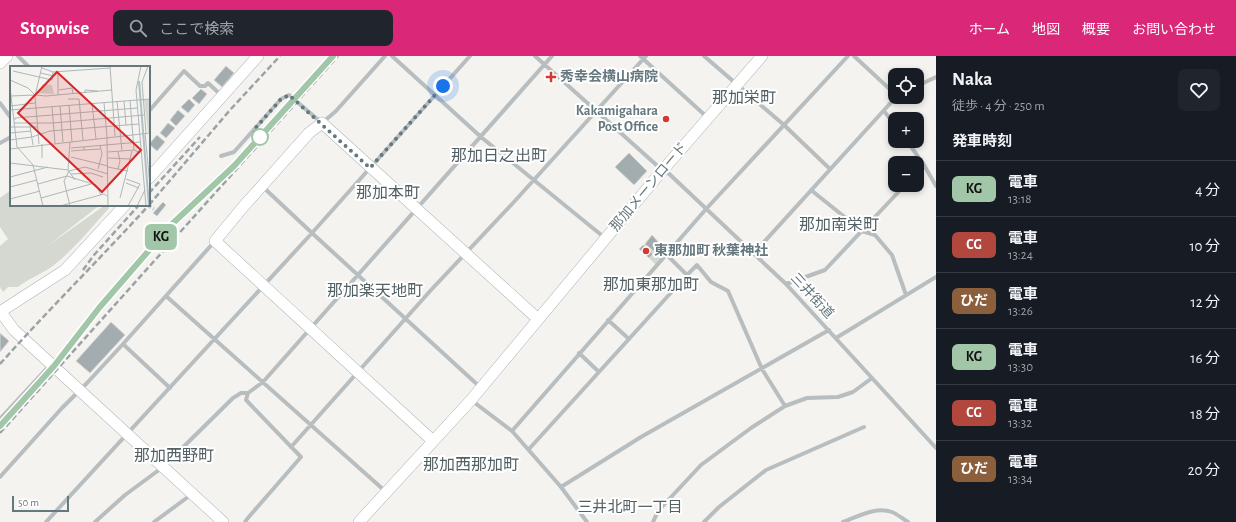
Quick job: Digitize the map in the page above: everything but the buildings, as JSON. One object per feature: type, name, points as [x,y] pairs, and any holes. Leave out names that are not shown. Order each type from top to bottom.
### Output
[{"type":"street","points":[[0,63],[7,56]]},
{"type":"street","points":[[18,56],[28,66]]},
{"type":"street","points":[[150,177],[258,56]]},
{"type":"street","points":[[0,477],[62,408],[80,391],[123,344],[309,133],[322,124],[336,111],[385,56]]},
{"type":"street","points":[[392,56],[434,96],[481,137],[605,238]]},
{"type":"street","points":[[46,522],[312,233],[470,56]]},
{"type":"street","name":"三井街道","points":[[535,56],[707,208],[786,284],[936,448]]},
{"type":"street","points":[[96,522],[125,495],[163,466],[233,398],[241,393],[248,393],[263,382],[552,56]]},
{"type":"street","points":[[704,56],[784,125],[830,169]]},
{"type":"street","name":"那加メーンロード","points":[[387,493],[470,400],[663,169],[762,56]]},
{"type":"street","points":[[512,431],[707,208],[848,56]]},
{"type":"street","points":[[854,56],[888,88]]},
{"type":"street","points":[[291,447],[406,320],[431,290],[534,180],[643,57],[708,118]]},
{"type":"street","points":[[150,110],[184,71],[200,86],[205,86],[208,83],[222,96]]},
{"type":"street","points":[[924,83],[936,77]]},
{"type":"street","points":[[221,156],[234,152],[281,99],[289,95],[538,319]]},
{"type":"street","points":[[754,253],[890,104]]},
{"type":"street","points":[[1,105],[10,117]]},
{"type":"street","points":[[884,111],[888,116]]},
{"type":"street","points":[[0,143],[10,138]]},
{"type":"street","points":[[924,165],[936,186]]},
{"type":"street","points":[[262,185],[480,388]]},
{"type":"street","points":[[811,190],[862,231],[875,235],[892,254],[906,295]]},
{"type":"street","points":[[786,284],[825,270],[898,192]]},
{"type":"street","points":[[124,206],[65,270],[1,315],[14,330],[223,522]]},
{"type":"street","points":[[215,241],[433,441]]},
{"type":"street","points":[[666,254],[687,275]]},
{"type":"street","points":[[529,449],[696,265],[711,282],[728,291],[762,369],[784,406]]},
{"type":"street","points":[[836,338],[936,277]]},
{"type":"street","points":[[166,296],[387,493],[359,522]]},
{"type":"street","points":[[608,320],[629,339]]},
{"type":"street","points":[[561,486],[641,437],[829,330]]},
{"type":"street","points":[[123,344],[170,388]]},
{"type":"street","points":[[579,354],[599,372]]},
{"type":"street","points":[[0,419],[51,363]]},
{"type":"street","points":[[652,522],[658,511],[701,465],[784,406],[807,398],[838,397],[853,392],[872,378]]},
{"type":"street","points":[[245,522],[301,457],[246,400],[248,393]]},
{"type":"street","points":[[470,400],[512,431],[561,486],[588,522]]},
{"type":"street","points":[[704,522],[719,507],[766,470],[864,427]]},
{"type":"street","points":[[154,522],[192,494]]},
{"type":"street","points":[[843,522],[864,513],[875,511],[891,511],[908,522]]},
{"type":"shaded area","points":[[10,191],[10,206],[99,206],[46,247],[104,206],[108,206],[109,208],[81,240],[58,262],[18,287],[8,287],[3,292],[0,287],[0,246],[8,239],[0,227],[0,198]]},
{"type":"shaded area","points":[[645,244],[655,252],[661,245],[668,252],[657,266],[649,258],[643,245]]},
{"type":"tunnel","points":[[150,206],[154,209]]},
{"type":"railway","points":[[150,204],[230,110],[280,56]]},
{"type":"railway","points":[[0,433],[338,56]]},
{"type":"railway","points":[[150,192],[200,137]]},
{"type":"railway","points":[[62,356],[99,308],[171,225],[226,173]]},
{"type":"railway","points":[[83,270],[94,255],[138,206]]},
{"type":"railway","points":[[0,364],[148,206]]},
{"type":"train","name":"KG","points":[[0,426],[54,366],[122,280],[171,225],[234,166],[333,56]]},
{"type":"place","name":"秀幸会横山病院","points":[[551,77]]},
{"type":"place","name":"Kakamigahara Post Office","points":[[666,119]]},
{"type":"place","name":"東那加町 秋葉神社","points":[[646,251]]},
{"type":"district","name":"那加栄町","points":[[744,98]]},
{"type":"district","name":"那加日之出町","points":[[499,156]]},
{"type":"district","name":"那加本町","points":[[388,193]]},
{"type":"district","name":"那加南栄町","points":[[839,225]]},
{"type":"district","name":"那加東那加町","points":[[651,285]]},
{"type":"district","name":"那加楽天地町","points":[[375,291]]},
{"type":"district","name":"那加西野町","points":[[174,456]]},
{"type":"district","name":"那加西那加町","points":[[471,465]]},
{"type":"district","name":"三井北町一丁目","points":[[630,507]]},
{"type":"route","points":[[260,137],[253,131],[281,99],[289,95],[370,168],[443,86]]}]
